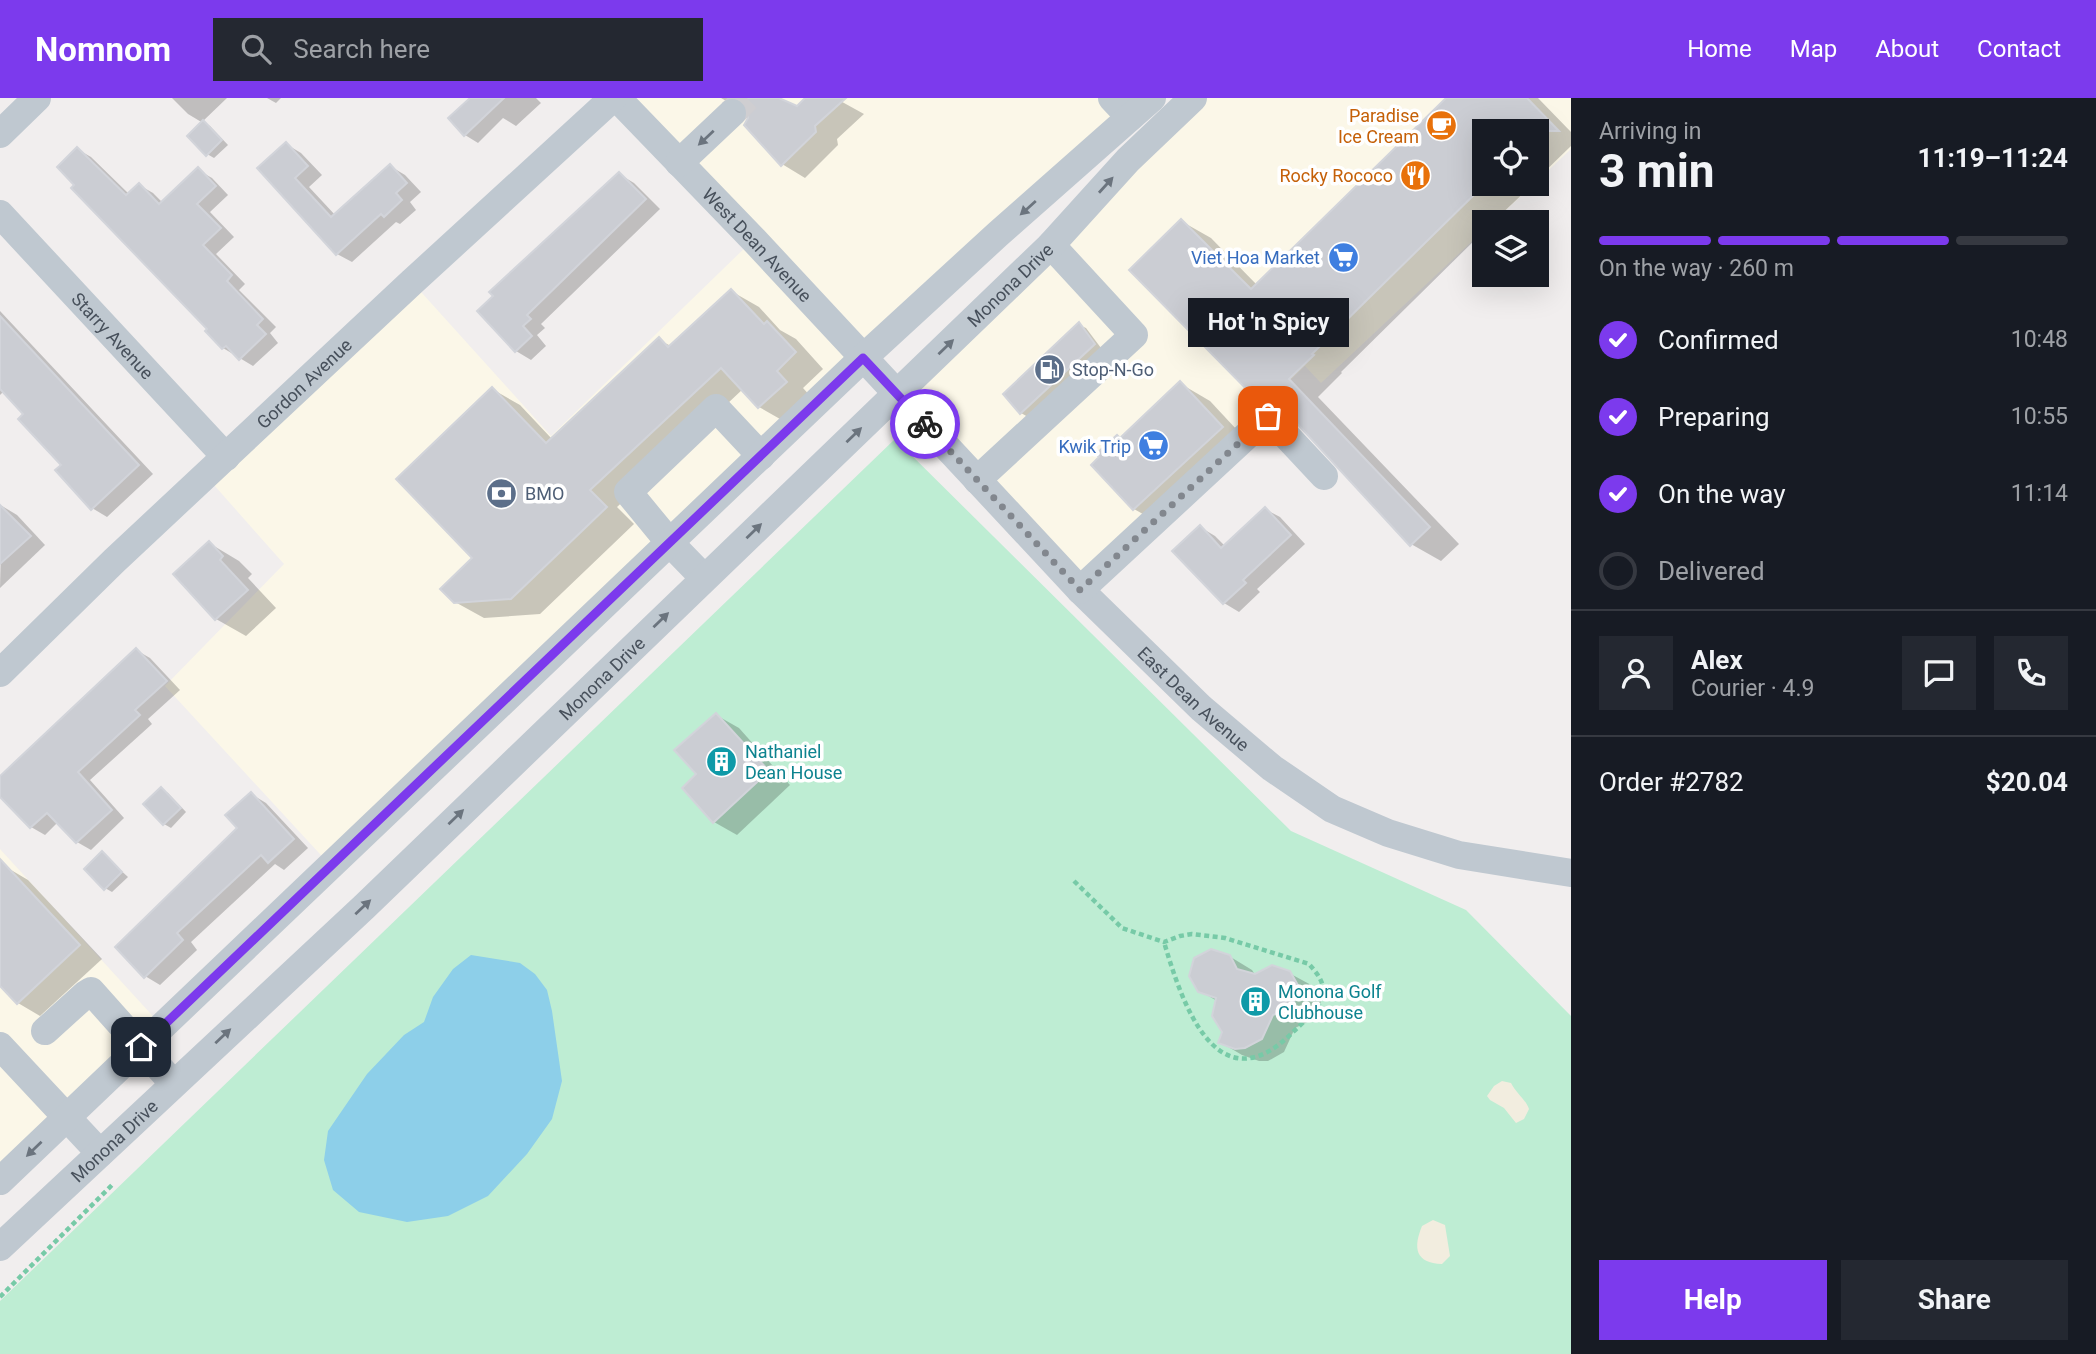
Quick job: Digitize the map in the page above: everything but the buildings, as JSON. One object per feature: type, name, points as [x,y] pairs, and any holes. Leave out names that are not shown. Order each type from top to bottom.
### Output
[{"type":"street","points":[[0,134],[37,98]]},
{"type":"street","name":"West Dean Avenue","points":[[615,98],[896,394]]},
{"type":"street","name":"Gordon Avenue","points":[[0,673],[114,561],[412,282],[615,98]]},
{"type":"street","points":[[0,1181],[863,358],[998,233],[1121,108],[1153,98]]},
{"type":"street","name":"Monona Drive","points":[[1,1246],[364,907],[1051,245],[1128,160],[1193,98]]},
{"type":"street","points":[[679,163],[732,113]]},
{"type":"street","name":"Starry Avenue","points":[[0,214],[226,457]]},
{"type":"street","points":[[977,480],[1134,335],[1051,245]]},
{"type":"street","name":"East Dean Avenue","points":[[896,394],[1080,590],[1201,708],[1272,768],[1332,809],[1388,833],[1458,855],[1571,873]]},
{"type":"street","points":[[704,578],[628,492],[716,408],[761,456]]},
{"type":"street","points":[[1080,590],[1268,416],[1324,476]]},
{"type":"street","points":[[45,1031],[91,991],[173,1083]]},
{"type":"street","points":[[0,1046],[100,1153]]},
{"type":"path","points":[[1074,881],[1122,928],[1164,942],[1192,934],[1226,938],[1309,964],[1318,975],[1324,990],[1321,1002],[1274,1050],[1249,1058],[1227,1056],[1207,1042],[1187,1007],[1164,942]]},
{"type":"shaded area","points":[[617,98],[1152,98],[331,866],[165,686],[284,564],[206,476],[412,282],[551,436],[753,240]]},
{"type":"shaded area","points":[[1193,98],[1571,98],[1571,149],[1549,170],[1549,119],[1472,119],[1472,196],[1521,196],[1506,210],[1472,210],[1472,241],[1321,383],[1305,366],[1076,586],[896,394]]},
{"type":"shaded area","points":[[0,849],[162,1026],[0,1181]]},
{"type":"green space","points":[[895,439],[1291,831],[1466,910],[1571,1016],[1571,1354],[0,1354],[0,1301]]},
{"type":"sand","points":[[1502,1081],[1511,1083],[1529,1109],[1524,1119],[1516,1123],[1504,1108],[1487,1096],[1494,1086]]},
{"type":"sand","points":[[1433,1220],[1445,1225],[1450,1256],[1442,1264],[1426,1261],[1418,1253],[1422,1226]]},
{"type":"water","points":[[471,955],[520,963],[535,974],[547,990],[562,1081],[552,1119],[527,1154],[488,1196],[448,1216],[407,1222],[359,1212],[333,1190],[324,1160],[328,1131],[367,1074],[404,1035],[424,1022],[433,997],[453,969]]},
{"type":"tunnel","points":[[732,113],[747,98]]},
{"type":"way so far","points":[[925,424],[1080,590],[1268,416]]},
{"type":"place","name":"Paradise Ice Cream","points":[[1442,125]]},
{"type":"place","name":"Rocky Rococo","points":[[1416,175]]},
{"type":"place","name":"Viet Hoa Market","points":[[1343,257]]},
{"type":"place","name":"Stop-N-Go","points":[[1049,369]]},
{"type":"place","name":"Hot 'n Spicy","points":[[1268,416]]},
{"type":"place","name":"Kwik Trip","points":[[1154,446]]},
{"type":"place","name":"BMO","points":[[502,493]]},
{"type":"place","name":"Nathaniel Dean House","points":[[722,761]]},
{"type":"place","name":"Monona Golf Clubhouse","points":[[1255,1001]]},
{"type":"route","points":[[141,1047],[863,358],[925,424]]}]
